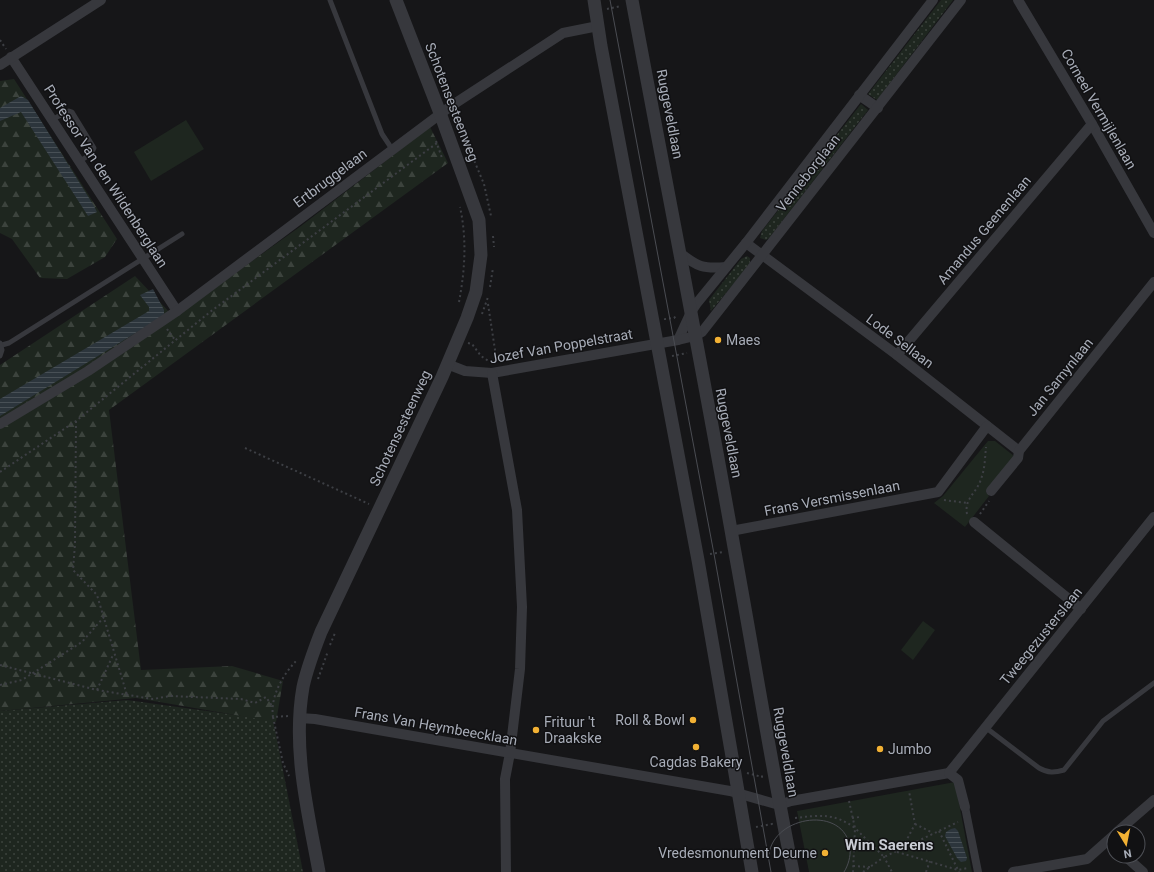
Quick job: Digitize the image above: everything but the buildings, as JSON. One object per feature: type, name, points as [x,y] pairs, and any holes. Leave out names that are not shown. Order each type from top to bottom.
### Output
[{"type":"street","points":[[0,65],[101,0]]},
{"type":"street","name":"Schotensesteenweg","points":[[318,872],[294,717],[308,666],[320,632],[447,364],[467,318],[476,292],[481,255],[479,220],[440,113],[396,0]]},
{"type":"street","name":"Venneborglaan","points":[[678,340],[690,307],[746,243],[933,0]]},
{"type":"street","name":"Venneborglaan","points":[[657,343],[678,340],[696,341],[961,0]]},
{"type":"street","name":"Corneel Vermijlenlaan","points":[[1018,0],[1092,124],[1154,233]]},
{"type":"street","name":"Ruggeveldlaan","points":[[632,1],[734,546],[774,775],[785,813],[793,872]]},
{"type":"street","points":[[595,6],[698,560],[752,872]]},
{"type":"street","name":"Ertbruggelaan","points":[[0,424],[88,371],[177,311],[440,113],[563,33],[598,26]]},
{"type":"street","name":"Professor Van den Wildenberglaan","points":[[11,57],[53,119],[177,311]]},
{"type":"street","points":[[859,95],[878,108]]},
{"type":"street","name":"Amandus Geenenlaan","points":[[897,355],[1092,124]]},
{"type":"street","points":[[746,243],[761,256]]},
{"type":"street","points":[[680,253],[696,265],[706,268],[726,267]]},
{"type":"street","name":"Lode Sellaan","points":[[761,256],[897,355],[984,430],[1019,451]]},
{"type":"street","name":"Jan Samynlaan","points":[[991,491],[1018,458],[1019,451],[1154,282]]},
{"type":"street","name":"Jozef Van Poppelstraat","points":[[447,364],[465,371],[497,369],[657,343]]},
{"type":"street","points":[[497,369],[517,510],[521,593],[520,669],[510,753],[505,779],[506,872]]},
{"type":"street","name":"Frans Versmissenlaan","points":[[731,531],[938,492],[984,430]]},
{"type":"street","name":"Tweegezusterslaan","points":[[949,773],[1154,517]]},
{"type":"street","points":[[974,522],[1080,609]]},
{"type":"street","name":"Frans Van Heymbeecklaan","points":[[294,717],[315,719],[738,793],[785,813]]},
{"type":"street","points":[[785,813],[790,801],[949,773],[958,780],[978,872]]},
{"type":"street","points":[[1126,824],[1154,800]]},
{"type":"street","points":[[1013,872],[1087,859],[1106,845]]},
{"type":"street","points":[[1134,864],[1142,872]]},
{"type":"lane","points":[[330,0],[382,134],[392,149]]},
{"type":"lane","points":[[53,119],[64,112],[72,112],[94,148],[91,154],[80,161]]},
{"type":"lane","points":[[0,356],[1,344],[9,343],[182,234]]},
{"type":"lane","points":[[985,727],[1039,768],[1047,772],[1055,773],[1064,770],[1103,721],[1154,683]]},
{"type":"path","points":[[595,6],[621,7],[622,4],[632,1]]},
{"type":"path","points":[[0,472],[76,421],[210,312],[437,143]]},
{"type":"path","points":[[487,302],[497,369]]},
{"type":"path","points":[[654,326],[666,325],[665,319],[674,318],[690,307]]},
{"type":"path","points":[[458,340],[472,344],[481,356],[497,369]]},
{"type":"path","points":[[660,362],[673,361],[672,356],[687,353],[686,347],[696,341]]},
{"type":"path","points":[[76,421],[75,544],[73,570],[97,595],[127,695]]},
{"type":"path","points":[[984,430],[987,439],[983,473],[981,482],[966,503],[969,520],[974,522],[994,494],[991,491]]},
{"type":"path","points":[[245,448],[379,509]]},
{"type":"path","points":[[698,560],[709,558],[708,554],[723,552],[722,548],[734,546]]},
{"type":"path","points":[[0,685],[22,680],[82,642],[104,617]]},
{"type":"path","points":[[97,690],[114,654]]},
{"type":"path","points":[[289,776],[283,763],[272,706],[275,694],[287,672],[300,658]]},
{"type":"path","points":[[0,666],[97,690],[152,699],[170,696],[241,699],[255,703],[266,696],[272,706]]},
{"type":"path","points":[[273,716],[294,717]]},
{"type":"path","points":[[735,775],[748,778],[747,772],[762,777],[762,771],[774,775]]},
{"type":"path","points":[[903,848],[915,824],[907,781]]},
{"type":"path","points":[[847,791],[855,828],[853,872]]},
{"type":"path","points":[[746,834],[757,831],[756,826],[772,824],[771,818],[785,813],[833,817],[846,821],[855,828],[884,857],[892,872]]},
{"type":"path","points":[[852,818],[860,817]]},
{"type":"path","points":[[865,872],[884,857],[967,818]]},
{"type":"path","points":[[915,824],[934,834]]},
{"type":"path","points":[[939,831],[959,871]]},
{"type":"path","points":[[896,852],[930,861],[959,871]]},
{"type":"path","points":[[926,872],[930,861]]},
{"type":"path","points":[[853,866],[871,867]]},
{"type":"green space","points":[[941,0],[953,0],[877,100],[868,94]]},
{"type":"green space","points":[[14,79],[117,239],[105,257],[67,279],[40,278],[12,239],[0,233],[0,81]]},
{"type":"green space","points":[[861,104],[868,110],[769,238],[766,240],[760,238],[762,231]]},
{"type":"green space","points":[[186,120],[204,149],[151,181],[134,152]]},
{"type":"green space","points":[[430,127],[448,163],[109,410],[141,670],[232,666],[283,681],[276,722],[136,698],[0,711],[0,365],[135,276],[174,317],[301,226]]},
{"type":"green space","points":[[747,256],[750,258],[749,265],[711,311],[709,300],[741,259]]},
{"type":"green space","points":[[988,441],[995,441],[1014,456],[986,492],[989,496],[965,527],[934,503],[943,496]]},
{"type":"green space","points":[[923,621],[935,630],[913,660],[901,650]]},
{"type":"green space","points":[[127,700],[273,720],[303,872],[0,872],[0,711]]},
{"type":"green space","points":[[955,782],[972,872],[809,872],[797,811]]},
{"type":"shaded area","points":[[21,96],[28,100],[97,212],[88,216],[21,112],[0,121],[0,108]]},
{"type":"shaded area","points":[[153,289],[164,310],[164,314],[160,318],[0,416],[0,399],[149,311],[149,307],[140,295]]},
{"type":"shaded area","points":[[955,828],[958,831],[967,858],[966,861],[961,862],[957,858],[945,836],[946,832]]},
{"type":"tram line","points":[[610,0],[714,554],[771,872]]},
{"type":"tram line","points":[[769,854],[774,841],[783,831],[796,824],[810,820],[823,821],[836,825],[845,834],[850,851],[849,861],[844,872]]},
{"type":"place","name":"Maes","points":[[718,340]]},
{"type":"place","name":"Roll & Bowl","points":[[693,720]]},
{"type":"place","name":"Frituur 't Draakske","points":[[536,730]]},
{"type":"place","name":"Cagdas Bakery","points":[[696,747]]},
{"type":"place","name":"Jumbo","points":[[880,749]]},
{"type":"place","name":"Vredesmonument Deurne","points":[[825,853]]},
{"type":"district","name":"Wim Saerens","points":[[889,845]]}]
